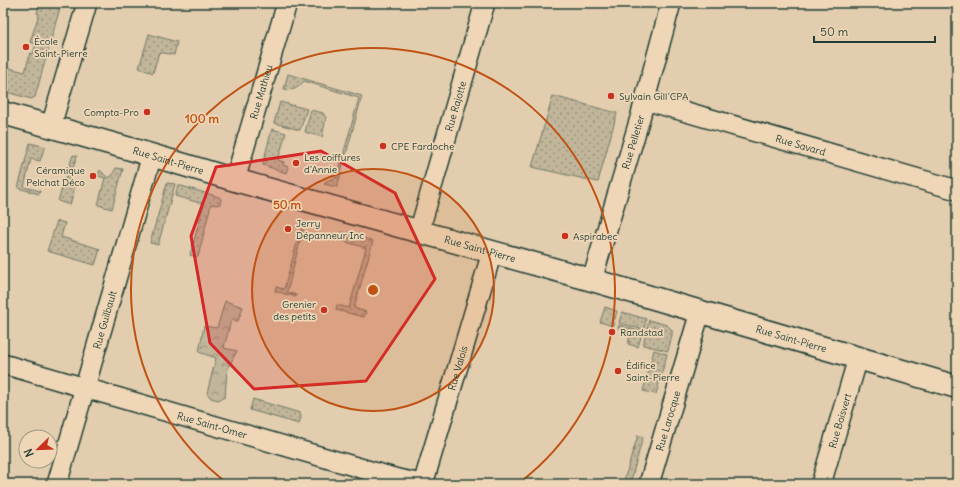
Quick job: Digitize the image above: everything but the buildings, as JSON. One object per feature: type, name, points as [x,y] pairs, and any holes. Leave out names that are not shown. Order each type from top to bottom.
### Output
[{"type":"main road","name":"Rue Saint-Pierre","points":[[3,113],[592,280],[957,387]]},
{"type":"street","points":[[51,126],[86,3]]},
{"type":"street","name":"Rue Mathieu","points":[[235,180],[287,3]]},
{"type":"street","name":"Rue Rajotte","points":[[419,232],[485,3]]},
{"type":"street","name":"Rue Pelletier","points":[[592,280],[645,100],[671,3]]},
{"type":"street","name":"Rue Savard","points":[[645,100],[957,190]]},
{"type":"street","name":"Rue Guilbault","points":[[57,484],[152,155]]},
{"type":"street","name":"Rue Valois","points":[[422,484],[492,252]]},
{"type":"street","name":"Rue Larocque","points":[[649,484],[700,312]]},
{"type":"street","name":"Rue Boisvert","points":[[821,484],[858,358]]},
{"type":"street","name":"Rue Saint-Omer","points":[[3,364],[422,484]]},
{"type":"highlighted area","points":[[321,151],[395,193],[435,279],[366,381],[254,389],[210,343],[191,236],[216,167]]},
{"type":"green space","points":[[40,3],[61,4],[35,97],[31,99],[3,91],[3,76],[5,67],[25,72],[30,53],[33,54],[36,44],[30,42],[39,14],[37,13]]},
{"type":"green space","points":[[149,34],[177,42],[174,55],[159,52],[153,73],[139,68]]},
{"type":"green space","points":[[288,74],[362,96],[337,187],[324,184],[326,181],[337,177],[359,98],[304,81],[295,89],[284,89]]},
{"type":"green space","points":[[553,96],[617,113],[598,182],[532,167]]},
{"type":"green space","points":[[280,102],[307,109],[300,130],[274,123]]},
{"type":"green space","points":[[311,110],[323,113],[326,118],[322,137],[305,132]]},
{"type":"green space","points":[[272,129],[286,133],[278,160],[284,162],[283,165],[288,167],[286,173],[263,165]]},
{"type":"green space","points":[[30,143],[46,147],[40,161],[31,159],[24,187],[40,191],[39,194],[18,188]]},
{"type":"green space","points":[[73,155],[77,156],[69,181],[76,183],[70,205],[58,201]]},
{"type":"green space","points":[[116,168],[123,169],[112,209],[98,205],[105,178],[98,176],[100,170],[108,178],[112,176]]},
{"type":"green space","points":[[167,183],[175,184],[158,245],[150,243]]},
{"type":"green space","points":[[178,185],[219,197],[221,199],[220,204],[211,204],[198,257],[190,255],[204,204],[175,196]]},
{"type":"green space","points":[[57,221],[65,223],[61,237],[100,249],[95,265],[47,251]]},
{"type":"green space","points":[[301,229],[303,230],[287,292],[296,295],[296,297],[275,291],[276,287],[284,289]]},
{"type":"green space","points":[[342,232],[373,241],[354,308],[366,312],[364,317],[336,310],[337,305],[349,308],[366,248],[340,240]]},
{"type":"green space","points":[[225,301],[243,307],[238,321],[231,320],[224,348],[237,351],[227,370],[225,397],[218,400],[211,398],[207,393],[216,358],[199,352],[204,326],[217,328]]},
{"type":"green space","points":[[605,307],[617,311],[613,326],[600,322]]},
{"type":"green space","points":[[622,312],[646,319],[644,330],[619,323]]},
{"type":"green space","points":[[649,320],[667,325],[672,330],[668,351],[643,345]]},
{"type":"green space","points":[[619,325],[639,331],[641,337],[638,347],[628,344],[631,331],[618,328]]},
{"type":"green space","points":[[654,350],[667,354],[656,394],[643,391]]},
{"type":"green space","points":[[253,399],[300,413],[301,417],[299,424],[250,410]]},
{"type":"green space","points":[[638,435],[643,437],[630,484],[623,484]]},
{"type":"place","name":"École Saint-Pierre","points":[[26,47]]},
{"type":"place","name":"Sylvain Gill CPA","points":[[611,96]]},
{"type":"place","name":"Compta-Pro","points":[[147,112]]},
{"type":"place","name":"CPE Fardoche","points":[[383,146]]},
{"type":"place","name":"Les coiffures d'Annie","points":[[296,163]]},
{"type":"place","name":"Céramique Pelchat Déco","points":[[93,176]]},
{"type":"place","name":"Jerry Dépanneur Inc","points":[[288,229]]},
{"type":"place","name":"Aspirabec","points":[[565,236]]},
{"type":"place","name":"Grenier des petits","points":[[324,310]]},
{"type":"place","name":"Randstad","points":[[612,332]]},
{"type":"place","name":"Édifice Saint-Pierre","points":[[618,371]]}]
